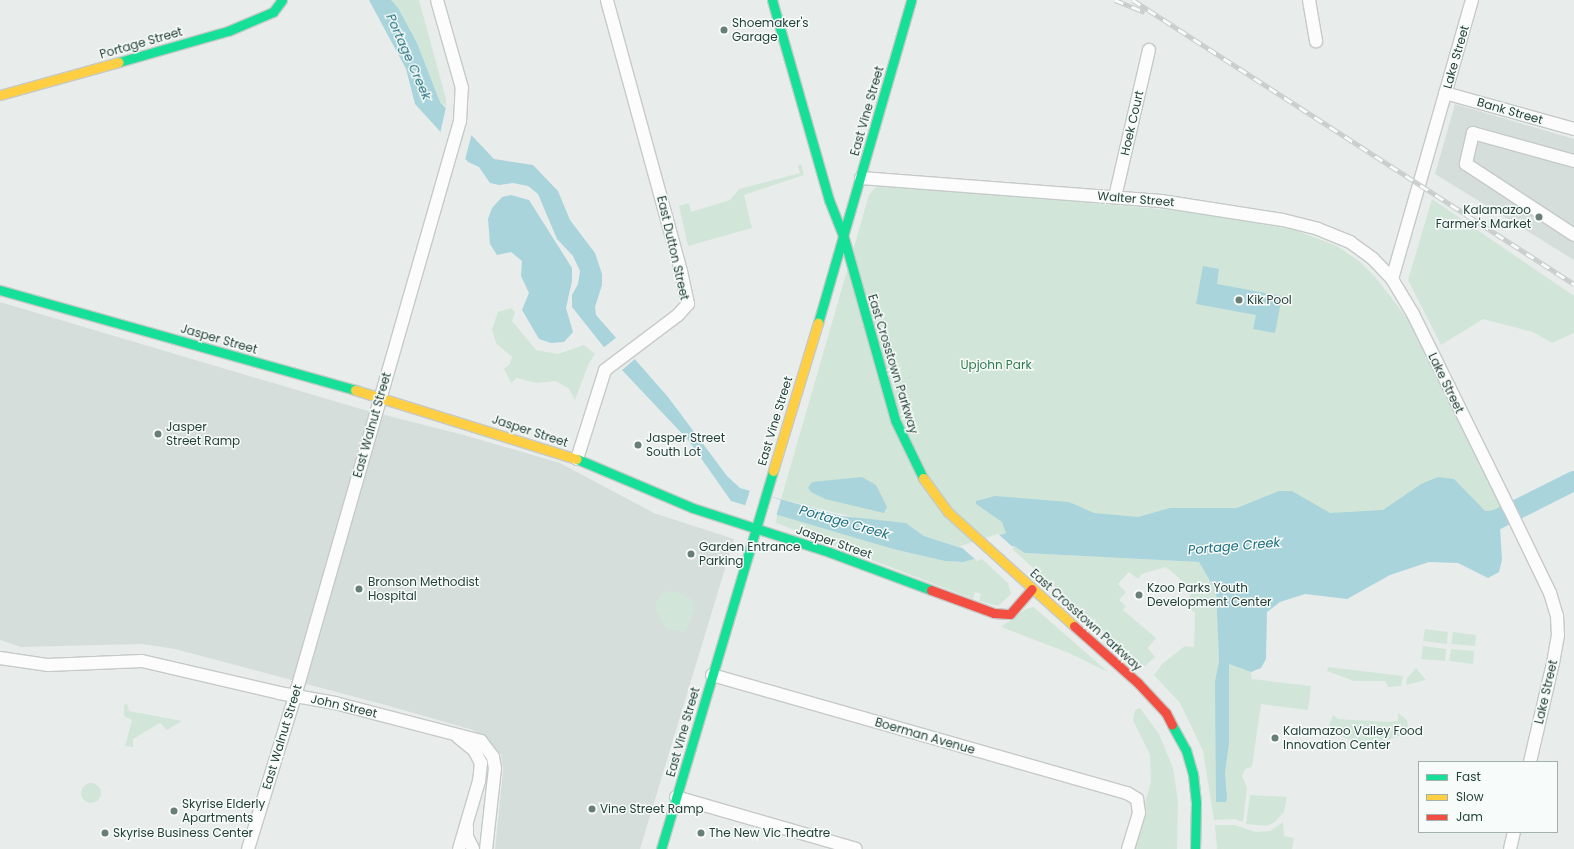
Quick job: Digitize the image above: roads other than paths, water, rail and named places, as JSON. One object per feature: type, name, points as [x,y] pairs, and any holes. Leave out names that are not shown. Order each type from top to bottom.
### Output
[{"type":"street","name":"Portage Street","points":[[0,95],[228,31],[268,15],[282,0]]},
{"type":"street","name":"East Walnut Street","points":[[248,849],[295,696],[460,121],[462,88],[437,0]]},
{"type":"street","name":"East Dutton Street","points":[[577,459],[605,370],[628,351],[678,315],[686,306],[688,300],[607,0]]},
{"type":"street","name":"East Crosstown Parkway","points":[[772,0],[829,200],[844,238],[880,371],[902,437],[937,499],[994,555],[1138,683],[1166,712],[1186,750],[1193,774],[1196,803],[1195,849]]},
{"type":"street","name":"East Vine Street","points":[[661,849],[755,528],[844,238],[911,0]]},
{"type":"street","points":[[1309,0],[1316,40]]},
{"type":"street","name":"Lake Street","points":[[1472,0],[1392,279],[1413,314],[1508,506],[1550,593],[1557,616],[1554,656],[1530,761]]},
{"type":"street","name":"Hoek Court","points":[[1115,197],[1149,50]]},
{"type":"street","name":"Bank Street","points":[[1445,94],[1574,129]]},
{"type":"street","points":[[1574,162],[1473,133],[1466,164],[1574,235]]},
{"type":"street","name":"Walter Street","points":[[861,178],[1115,197],[1215,208],[1318,229],[1360,249],[1392,279]]},
{"type":"street","name":"Jasper Street","points":[[0,290],[380,397],[577,459],[692,508],[829,552],[1002,615],[1015,610],[1032,589]]},
{"type":"street","name":"John Street","points":[[0,658],[48,665],[142,661],[295,696],[334,703],[481,741],[493,757],[495,768],[486,849]]},
{"type":"street","name":"Boerman Avenue","points":[[712,675],[1127,792],[1137,799],[1139,813],[1128,849]]},
{"type":"street","points":[[454,734],[474,750],[481,763],[479,780],[459,849]]},
{"type":"street","points":[[676,797],[854,849]]},
{"type":"street","points":[[467,822],[467,837],[473,849]]},
{"type":"street","points":[[1510,849],[1514,833]]},
{"type":"water","points":[[369,0],[391,0],[398,8],[417,43],[440,102],[494,159],[533,165],[558,191],[570,220],[595,253],[602,274],[602,285],[595,307],[596,315],[668,397],[727,476],[740,488],[841,516],[906,523],[924,536],[961,548],[1006,533],[1002,522],[976,504],[976,501],[995,496],[1069,502],[1094,513],[1138,517],[1170,508],[1237,508],[1279,491],[1292,491],[1330,513],[1383,510],[1421,484],[1438,477],[1454,479],[1490,516],[1498,513],[1504,525],[1500,526],[1502,560],[1499,572],[1488,578],[1458,563],[1429,562],[1390,575],[1347,599],[1305,594],[1280,602],[1267,612],[1266,659],[1261,668],[1251,672],[1229,664],[1229,744],[1225,773],[1227,798],[1226,802],[1216,802],[1215,681],[1219,661],[1216,591],[1199,562],[1025,553],[1014,546],[964,562],[945,561],[893,549],[731,501],[689,441],[622,370],[572,307],[572,295],[578,284],[580,271],[573,256],[557,239],[538,194],[528,186],[513,183],[499,185],[490,183],[479,167],[468,162],[415,104],[406,69]]},
{"type":"water","points":[[511,195],[529,200],[572,268],[572,281],[566,308],[573,332],[564,342],[551,343],[539,339],[522,310],[529,293],[521,276],[522,261],[511,252],[497,255],[490,244],[488,219],[492,208],[502,197]]},
{"type":"water","name":"Kik Pool","points":[[1203,266],[1219,269],[1217,284],[1282,296],[1275,333],[1253,329],[1256,315],[1196,304]]},
{"type":"water","points":[[1574,474],[1574,488],[1523,514],[1518,503]]},
{"type":"water","points":[[862,477],[876,485],[887,507],[884,513],[825,499],[811,492],[808,488],[812,482]]},
{"type":"waterway","name":"Portage Creek","points":[[1474,523],[1496,520],[1574,481]]},
{"type":"railway","points":[[1115,0],[1145,12]]},
{"type":"railway","points":[[1133,0],[1574,284]]},
{"type":"place","name":"Shoemaker's Garage","points":[[724,30]]},
{"type":"place","name":"Kalamazoo Farmer's Market","points":[[1539,217]]},
{"type":"place","name":"Kik Pool","points":[[1239,300]]},
{"type":"place","name":"Jasper Street Ramp","points":[[158,434]]},
{"type":"place","name":"Jasper Street South Lot","points":[[638,445]]},
{"type":"place","name":"Garden Entrance Parking","points":[[691,554]]},
{"type":"place","name":"Bronson Methodist Hospital","points":[[359,589]]},
{"type":"place","name":"Kzoo Parks Youth Development Center","points":[[1139,595]]},
{"type":"place","name":"Kalamazoo Valley Food Innovation Center","points":[[1275,738]]},
{"type":"place","name":"Vine Street Ramp","points":[[592,809]]},
{"type":"place","name":"Skyrise Elderly Apartments","points":[[174,811]]},
{"type":"place","name":"Skyrise Business Center","points":[[105,833]]},
{"type":"place","name":"The New Vic Theatre","points":[[701,833]]},
{"type":"park label","name":"Upjohn Park","points":[[996,365]]}]
